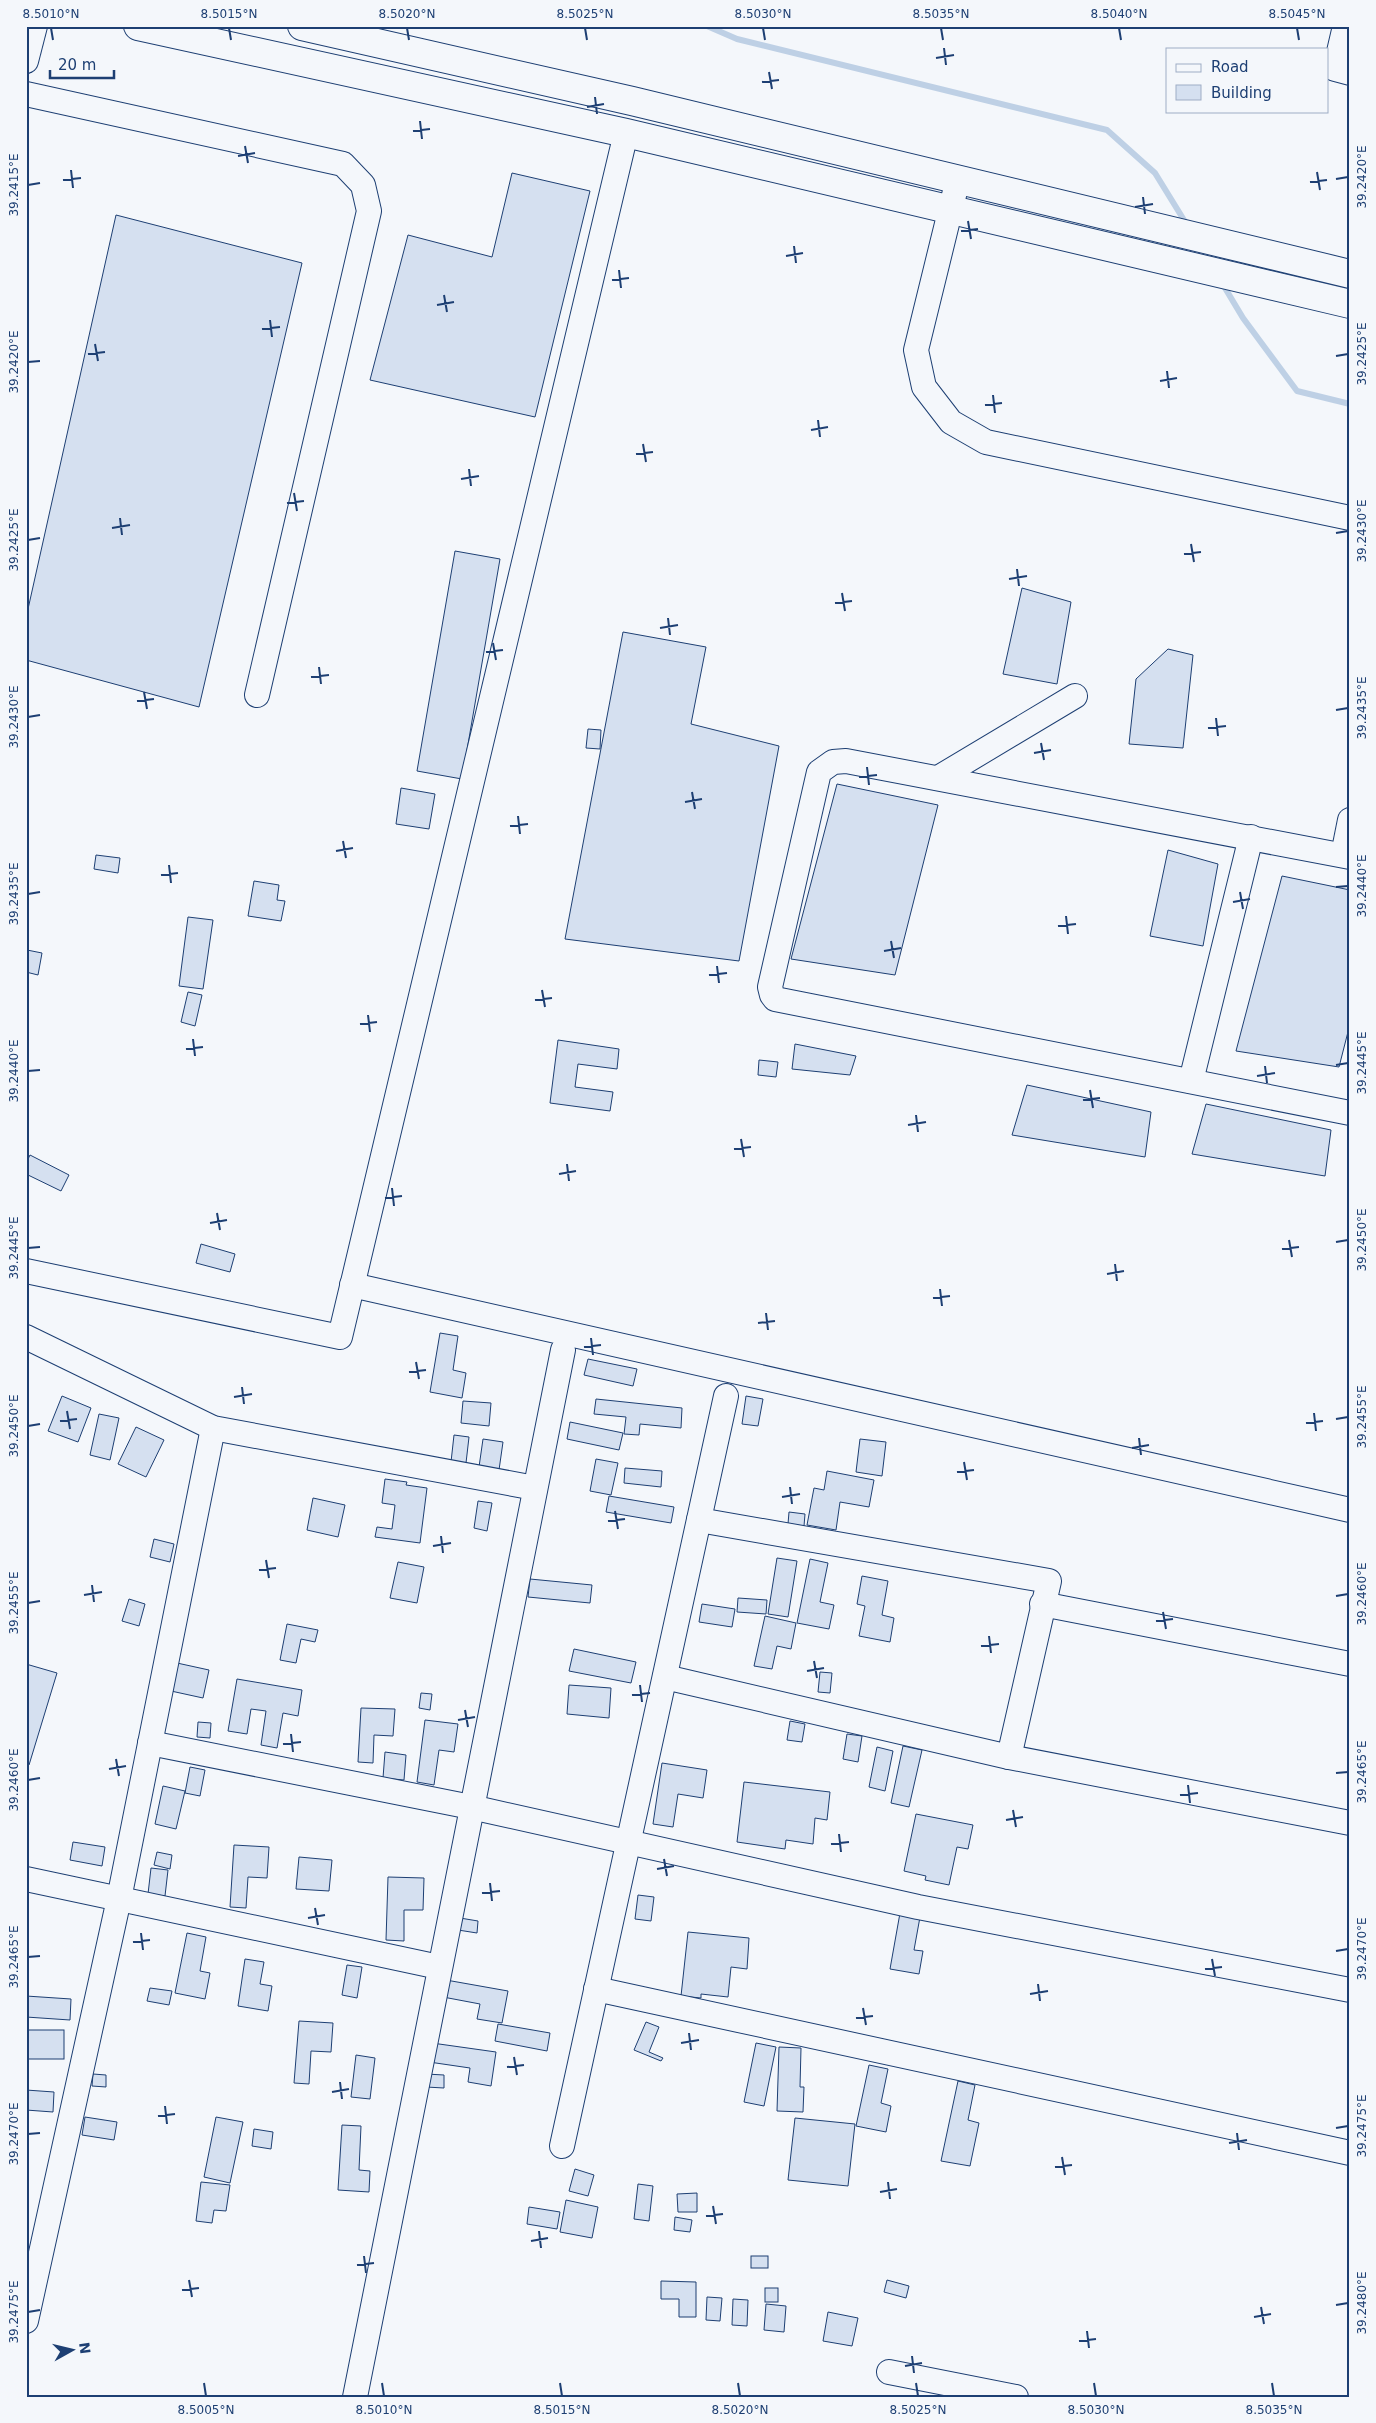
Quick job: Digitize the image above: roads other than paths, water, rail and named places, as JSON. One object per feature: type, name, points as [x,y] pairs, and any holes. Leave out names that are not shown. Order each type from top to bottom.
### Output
[{"type":"main road","points":[[138,26],[626,133],[1350,304]]},
{"type":"main road","points":[[302,26],[632,101],[1350,274]]},
{"type":"street","points":[[26,61],[35,26]]},
{"type":"street","points":[[1345,26],[1335,69],[1350,73]]},
{"type":"street","points":[[26,94],[344,164],[363,185],[369,211],[257,695]]},
{"type":"street","points":[[26,1271],[340,1337],[626,133]]},
{"type":"street","points":[[958,179],[916,350],[924,388],[951,422],[986,442],[1350,518]]},
{"type":"street","points":[[938,778],[1075,696]]},
{"type":"street","points":[[1350,820],[1346,856],[846,760],[833,762],[819,772],[770,987],[772,995],[776,999],[1350,1113]]},
{"type":"street","points":[[1192,1081],[1251,837]]},
{"type":"street","points":[[352,1285],[1350,1510]]},
{"type":"street","points":[[26,1337],[214,1428],[535,1488]]},
{"type":"street","points":[[355,2397],[563,1350]]},
{"type":"street","points":[[562,2146],[726,1396]]},
{"type":"street","points":[[26,2321],[119,1899],[214,1428]]},
{"type":"street","points":[[699,1520],[1049,1580],[1042,1604],[1009,1757]]},
{"type":"street","points":[[1042,1604],[1350,1664]]},
{"type":"street","points":[[665,1677],[1009,1757],[1350,1823]]},
{"type":"street","points":[[150,1743],[471,1807],[918,1907],[1350,1990]]},
{"type":"street","points":[[26,1878],[439,1967]]},
{"type":"street","points":[[596,1989],[1350,2153]]},
{"type":"street","points":[[889,2372],[1016,2397]]},
{"type":"waterway","points":[[707,26],[737,39],[1107,130],[1155,173],[1187,225]]},
{"type":"waterway","points":[[1222,283],[1243,318],[1297,391],[1350,404]]}]
